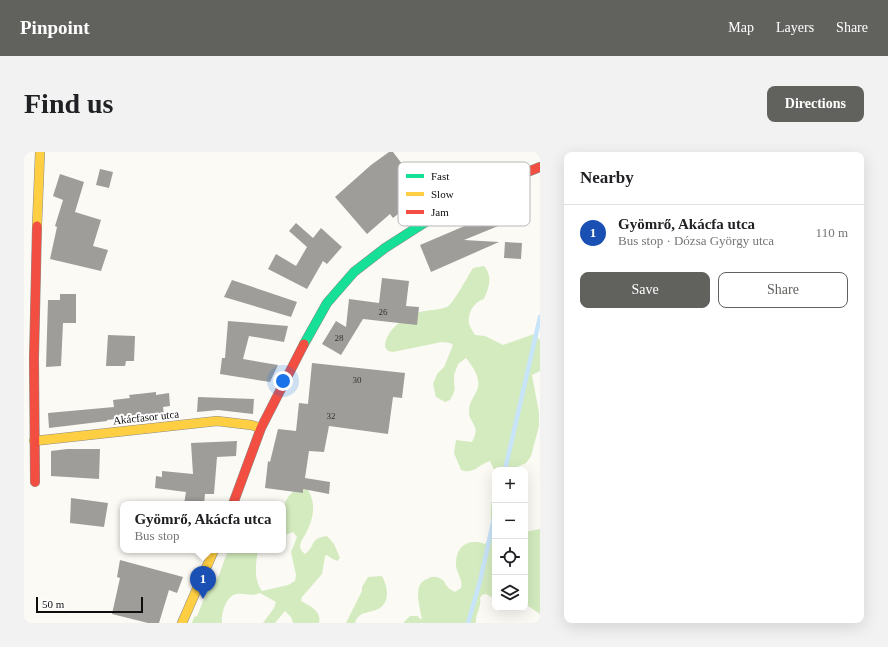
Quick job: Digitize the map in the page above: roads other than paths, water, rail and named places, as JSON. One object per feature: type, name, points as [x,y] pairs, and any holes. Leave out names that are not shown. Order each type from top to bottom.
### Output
[{"type":"street","points":[[35,482],[35,251],[40,152]]},
{"type":"street","points":[[530,171],[540,167]]},
{"type":"street","points":[[234,501],[261,428],[300,351],[327,303],[354,272],[385,248],[418,226]]},
{"type":"street","name":"Akácfasor utca","points":[[34,441],[217,421],[251,425],[261,428]]},
{"type":"street","points":[[182,623],[213,553]]},
{"type":"waterway","points":[[506,467],[540,317]]},
{"type":"waterway","points":[[468,623],[480,581],[492,527]]},
{"type":"place","name":"Gyömrő, Akácfa utca","points":[[203,599]]}]
